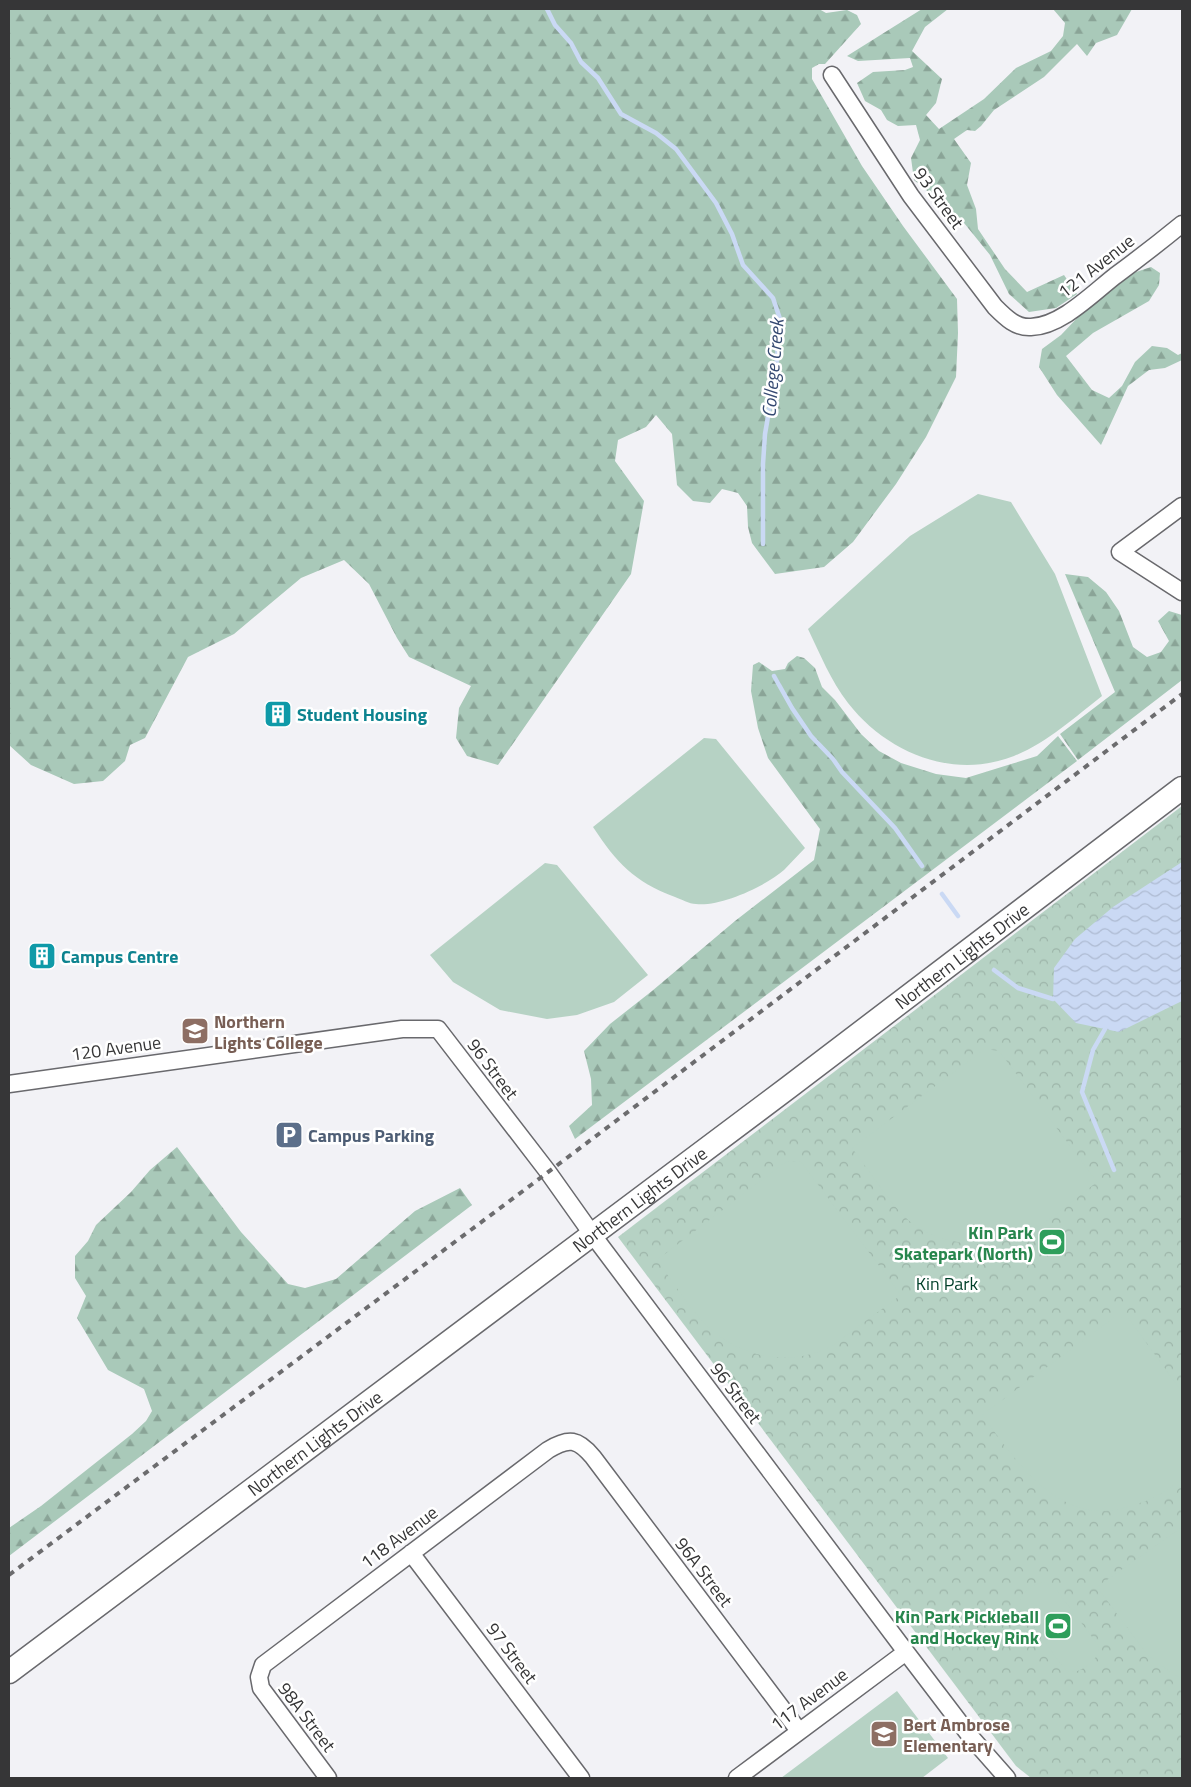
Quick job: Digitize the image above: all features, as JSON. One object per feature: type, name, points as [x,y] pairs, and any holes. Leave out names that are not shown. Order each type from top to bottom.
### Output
[{"type":"main road","name":"Northern Lights Drive","points":[[9,1672],[1182,788]]},
{"type":"main road","name":"Northern Lights Drive","points":[[9,1688],[94,1609]]},
{"type":"street","name":"93 Street","points":[[832,75],[911,196],[995,308],[1018,326],[1029,328]]},
{"type":"street","name":"121 Avenue","points":[[1029,328],[1043,326],[1068,313],[1182,224]]},
{"type":"street","points":[[1182,506],[1120,552],[1182,592]]},
{"type":"street","name":"120 Avenue","points":[[9,1084],[402,1029],[438,1029]]},
{"type":"street","name":"96 Street","points":[[438,1029],[548,1172],[592,1234],[906,1652],[970,1736],[1007,1778]]},
{"type":"street","name":"118 Avenue","points":[[258,1677],[263,1665],[275,1655],[548,1450],[561,1442],[574,1441]]},
{"type":"street","name":"96A Street","points":[[574,1441],[585,1448],[593,1457],[799,1731]]},
{"type":"street","name":"97 Street","points":[[411,1553],[581,1778]]},
{"type":"street","name":"117 Avenue","points":[[737,1778],[906,1652]]},
{"type":"street","name":"98A Street","points":[[258,1677],[261,1688],[269,1701],[328,1778]]},
{"type":"green space","points":[[9,9],[819,9],[826,13],[847,10],[857,15],[861,24],[825,64],[819,64],[812,68],[812,79],[862,166],[903,226],[957,299],[956,377],[926,437],[896,484],[853,542],[824,567],[775,574],[752,543],[748,527],[747,506],[738,493],[722,489],[710,503],[693,501],[677,485],[672,434],[656,415],[646,427],[618,440],[615,461],[644,501],[631,574],[498,765],[467,756],[456,738],[459,708],[471,686],[409,657],[369,584],[344,560],[301,578],[234,634],[188,657],[145,738],[130,745],[125,761],[103,781],[74,784],[31,765],[9,745]]},
{"type":"green space","points":[[922,9],[948,9],[925,27],[912,51],[942,79],[936,103],[926,115],[939,129],[984,99],[1016,68],[1051,51],[1063,36],[1065,23],[1053,9],[1132,9],[1117,35],[1096,43],[1087,56],[1077,44],[1044,77],[994,110],[975,131],[967,130],[954,139],[971,163],[967,185],[976,209],[978,229],[1005,269],[1027,292],[1064,275],[1077,294],[1056,308],[1029,312],[1009,294],[990,255],[960,218],[914,180],[911,158],[920,140],[916,125],[898,126],[887,120],[881,110],[865,101],[857,83],[873,72],[905,70],[913,67],[910,58],[858,61],[847,56]]},
{"type":"green space","points":[[1151,267],[1160,273],[1159,285],[1149,301],[1093,333],[1066,356],[1092,390],[1109,398],[1122,386],[1135,362],[1152,346],[1167,348],[1178,355],[1182,353],[1182,360],[1165,368],[1149,370],[1128,386],[1101,445],[1057,395],[1039,367],[1042,349],[1061,335],[1080,315],[1133,273]]},
{"type":"green space","points":[[978,494],[1011,502],[1055,574],[1102,696],[1060,729],[1026,751],[991,763],[968,765],[945,763],[923,757],[902,748],[882,736],[864,721],[836,686],[808,629],[910,536]]},
{"type":"green space","points":[[1065,574],[1088,577],[1106,592],[1119,611],[1133,647],[1147,657],[1161,652],[1169,641],[1158,621],[1169,611],[1182,615],[1182,680],[1078,760],[1060,734],[1115,692]]},
{"type":"green space","points":[[797,656],[804,658],[815,668],[822,687],[835,700],[861,734],[879,751],[901,763],[936,774],[966,778],[1037,756],[1058,736],[1077,761],[575,1139],[569,1126],[592,1105],[591,1079],[584,1051],[610,1024],[735,921],[814,860],[820,829],[768,758],[758,728],[751,691],[753,665],[759,662],[772,671],[785,669],[788,663]]},
{"type":"green space","points":[[704,738],[716,739],[805,848],[784,870],[755,889],[730,899],[696,904],[660,891],[637,877],[618,861],[593,827]]},
{"type":"green space","name":"Kin Park","points":[[1182,806],[1182,1778],[1031,1778],[1016,1766],[618,1237]]},
{"type":"green space","points":[[545,863],[557,865],[648,975],[614,1002],[577,1015],[547,1019],[500,1010],[453,982],[430,955]]},
{"type":"green space","points":[[985,1049],[999,1051],[1097,1182],[1048,1220],[1031,1230],[1014,1238],[996,1243],[975,1244],[939,1237],[926,1232],[914,1224],[889,1199],[852,1148]]},
{"type":"green space","points":[[177,1147],[241,1232],[288,1284],[305,1288],[336,1279],[415,1211],[460,1188],[472,1205],[9,1556],[9,1528],[41,1506],[132,1434],[146,1421],[152,1411],[144,1389],[108,1370],[77,1318],[86,1296],[75,1278],[75,1256],[88,1241],[96,1225],[131,1192],[150,1170]]},
{"type":"green space","points":[[787,1161],[801,1162],[901,1295],[830,1347],[797,1357],[781,1358],[764,1356],[748,1351],[718,1335],[699,1317],[657,1260]]},
{"type":"green space","points":[[1115,1317],[1129,1319],[1182,1392],[1182,1479],[1172,1487],[1146,1501],[1121,1508],[1097,1511],[1071,1504],[1055,1496],[1041,1485],[1015,1458],[982,1415]]},
{"type":"green space","points":[[1182,1527],[1182,1679],[1147,1654],[1097,1587]]},
{"type":"green space","name":"Kin Park Pickleball and Hockey Rink","points":[[1045,1582],[1055,1588],[1099,1648],[1099,1652],[1094,1660],[1078,1671],[1071,1672],[1063,1667],[1020,1607],[1022,1597],[1027,1590]]},
{"type":"green space","name":"Bert Ambrose Elementary","points":[[897,1691],[948,1758],[922,1778],[781,1778]]},
{"type":"water","points":[[1182,862],[1182,1001],[1119,1032],[1076,1023],[1053,999],[1054,968],[1075,939],[1113,907]]},
{"type":"waterway","name":"College Creek","points":[[547,9],[555,25],[571,43],[581,62],[598,78],[621,114],[656,133],[676,149],[716,203],[732,234],[743,265],[773,298],[780,319],[776,370],[765,434],[763,544]]},
{"type":"waterway","points":[[774,676],[811,736],[895,828],[922,866]]},
{"type":"waterway","points":[[942,894],[958,916]]},
{"type":"waterway","points":[[994,970],[1018,988],[1053,999]]},
{"type":"waterway","points":[[1105,1029],[1093,1050],[1082,1092],[1114,1170]]},
{"type":"railway","points":[[9,1575],[531,1185],[1182,694]]},
{"type":"place","name":"Student Housing","points":[[278,714]]},
{"type":"place","name":"Campus Centre","points":[[42,956]]},
{"type":"place","name":"Northern Lights College","points":[[195,1031]]},
{"type":"place","name":"Campus Parking","points":[[289,1135]]},
{"type":"place","name":"Kin Park Skatepark (North)","points":[[1052,1242]]},
{"type":"place","name":"Kin Park Pickleball and Hockey Rink","points":[[1058,1626]]},
{"type":"place","name":"Bert Ambrose Elementary","points":[[884,1734]]}]
